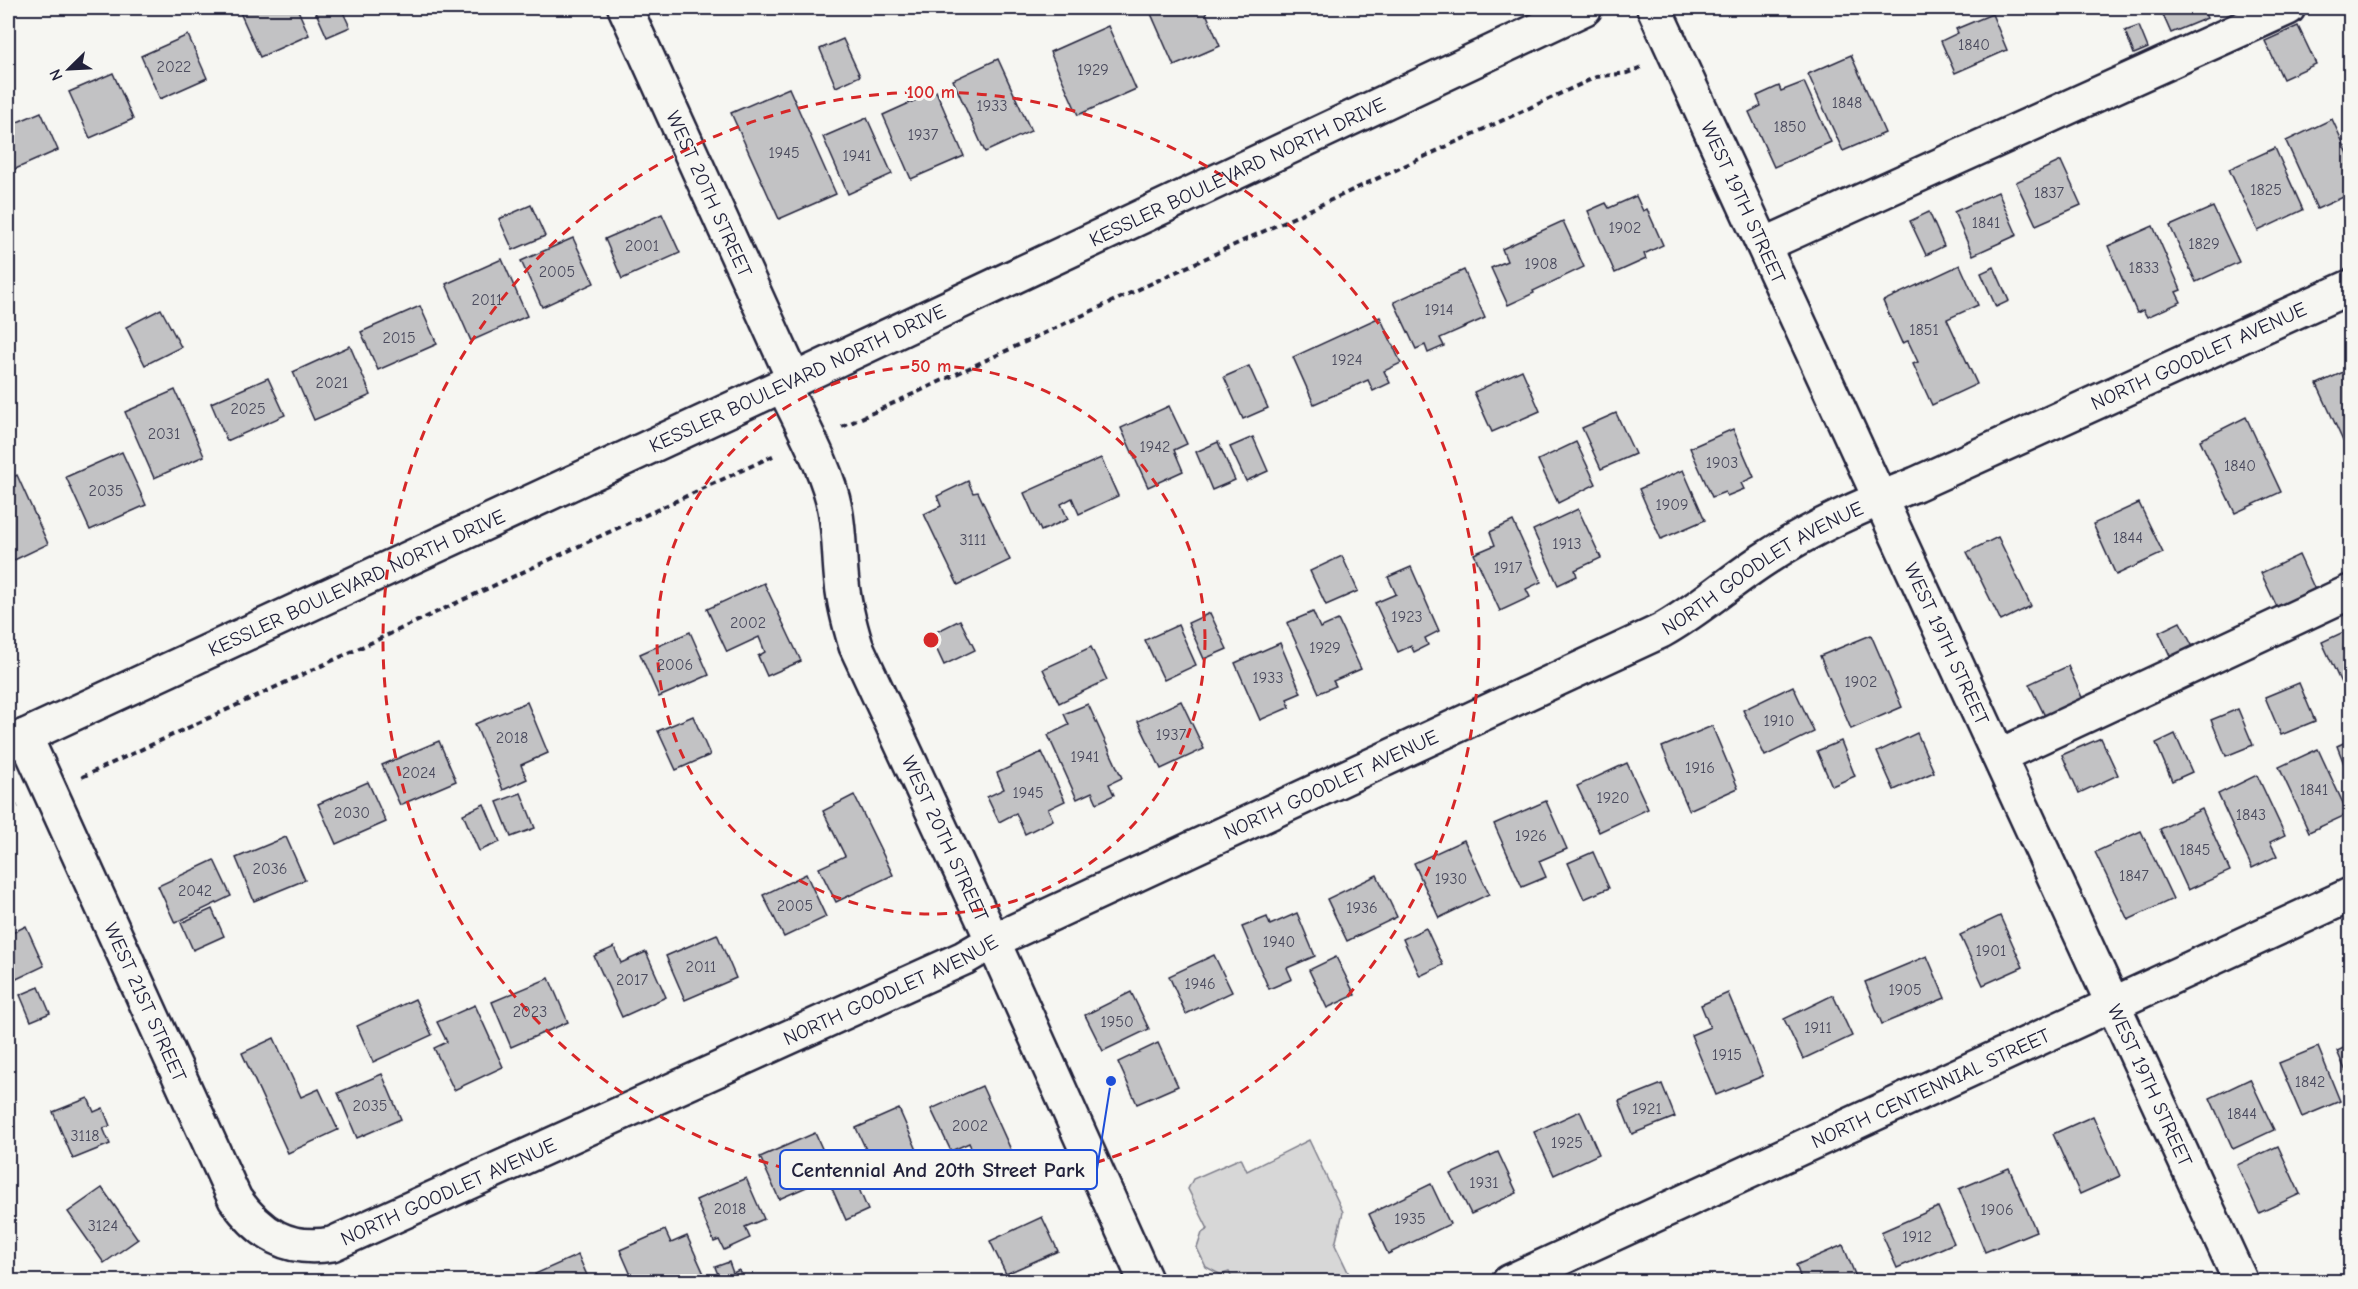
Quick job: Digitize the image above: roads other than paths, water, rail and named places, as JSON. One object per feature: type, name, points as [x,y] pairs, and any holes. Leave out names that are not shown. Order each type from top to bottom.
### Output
[{"type":"street","name":"WEST 20TH STREET","points":[[625,8],[789,383],[808,440],[835,508],[839,534],[841,582],[848,621],[856,646],[993,941],[1146,1281]]},
{"type":"street","name":"KESSLER BOULEVARD NORTH DRIVE","points":[[16,740],[789,383],[1585,8]]},
{"type":"street","name":"WEST 19TH STREET","points":[[1654,8],[2241,1281]]},
{"type":"street","points":[[1764,245],[2288,8]]},
{"type":"street","name":"NORTH GOODLET AVENUE","points":[[294,1244],[321,1246],[348,1239],[963,958],[993,941],[1660,631],[1694,611],[1743,574],[1797,539],[1845,513],[2350,287]]},
{"type":"street","points":[[1999,756],[2350,592]]},
{"type":"street","name":"WEST 21ST STREET","points":[[16,740],[50,791],[235,1199],[264,1232],[294,1244]]},
{"type":"street","name":"NORTH CENTENNIAL STREET","points":[[1509,1281],[2350,896]]},
{"type":"place","name":"Centennial And 20th Street Park","points":[[1111,1081]]}]
